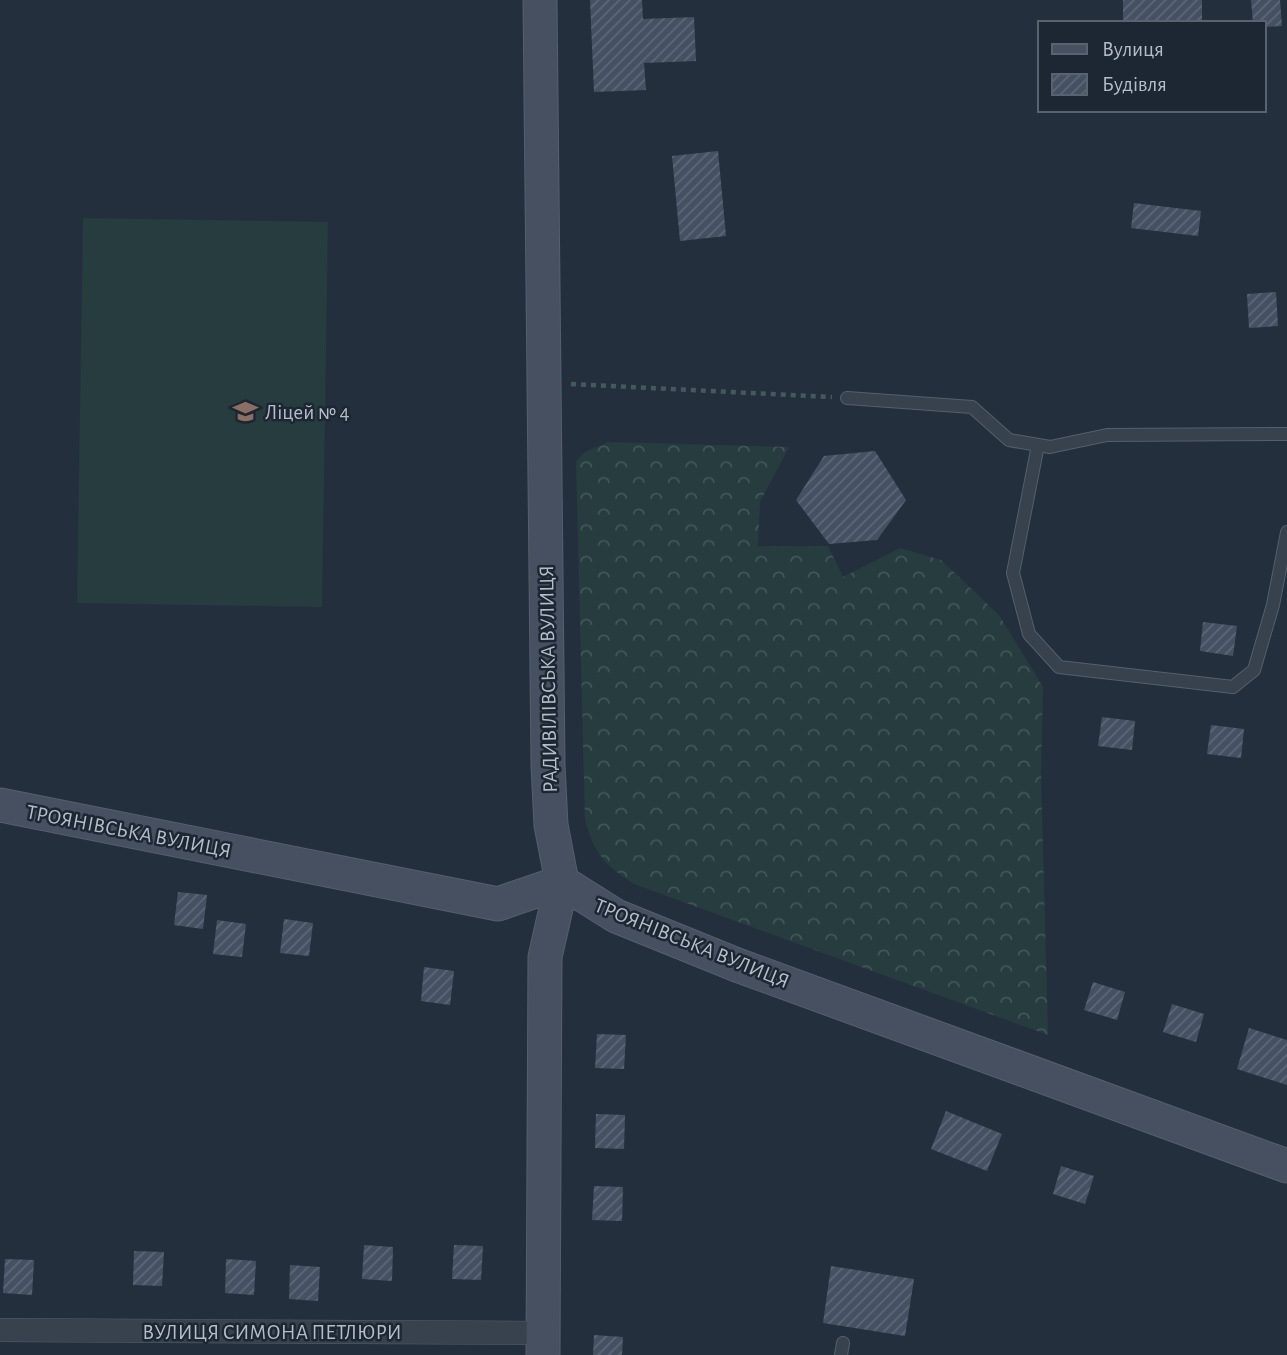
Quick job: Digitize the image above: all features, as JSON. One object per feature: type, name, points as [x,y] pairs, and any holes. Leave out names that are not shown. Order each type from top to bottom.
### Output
[{"type":"street","name":"РАДИВІЛІВСЬКА ВУЛИЦЯ","points":[[540,0],[548,765],[551,825],[562,882],[545,957],[543,1344]]},
{"type":"street","name":"ТРОЯНІВСЬКА ВУЛИЦЯ","points":[[0,805],[498,904],[562,882],[615,916],[737,965],[1287,1166]]},
{"type":"street","name":"ВУЛИЦЯ СИМОНА ПЕТЛЮРИ","points":[[0,1330],[543,1344]]},
{"type":"lane","points":[[847,398],[972,407],[1009,440],[1050,447],[1107,435],[1287,434]]},
{"type":"lane","points":[[1038,445],[1013,573],[1029,634],[1059,667],[1233,687],[1254,670],[1273,605],[1287,532]]},
{"type":"path","points":[[545,383],[847,398]]},
{"type":"green space","points":[[83,218],[328,222],[322,607],[77,603]]},
{"type":"green space","points":[[608,442],[789,447],[760,502],[758,546],[828,546],[843,577],[900,548],[941,560],[999,615],[1043,687],[1041,774],[1048,1035],[634,884],[602,858],[585,820],[576,461],[585,452]]},
{"type":"building","points":[[590,0],[642,0],[643,19],[694,17],[696,61],[644,63],[646,90],[594,92]]},
{"type":"building","points":[[1123,0],[1202,0],[1202,21],[1123,21]]},
{"type":"building","points":[[1251,0],[1280,0],[1282,26],[1266,27],[1266,21],[1253,21]]},
{"type":"building","points":[[718,151],[726,236],[680,241],[672,156]]},
{"type":"building","points":[[1134,203],[1201,211],[1198,236],[1131,228]]},
{"type":"building","points":[[1276,292],[1278,326],[1249,328],[1247,294]]},
{"type":"building","points":[[875,451],[906,500],[877,540],[829,544],[796,500],[824,456]]},
{"type":"building","points":[[1203,622],[1237,626],[1233,656],[1200,651]]},
{"type":"building","points":[[1102,717],[1135,721],[1132,750],[1098,746]]},
{"type":"building","points":[[1211,725],[1244,729],[1241,758],[1207,754]]},
{"type":"building","points":[[178,892],[207,895],[203,929],[174,925]]},
{"type":"building","points":[[284,919],[313,923],[309,956],[280,953]]},
{"type":"building","points":[[217,920],[246,924],[242,957],[213,954]]},
{"type":"building","points":[[424,967],[454,971],[450,1005],[421,1001]]},
{"type":"building","points":[[1093,982],[1125,992],[1117,1020],[1084,1010]]},
{"type":"building","points":[[1172,1004],[1204,1014],[1196,1042],[1163,1032]]},
{"type":"building","points":[[1249,1028],[1287,1040],[1287,1085],[1237,1069]]},
{"type":"building","points":[[597,1034],[626,1035],[624,1069],[595,1068]]},
{"type":"building","points":[[946,1111],[1002,1134],[987,1171],[931,1149]]},
{"type":"building","points":[[596,1114],[625,1115],[624,1149],[595,1148]]},
{"type":"building","points":[[1061,1166],[1094,1176],[1085,1204],[1053,1194]]},
{"type":"building","points":[[594,1186],[623,1187],[622,1221],[592,1220]]},
{"type":"building","points":[[364,1245],[393,1247],[392,1281],[362,1279]]},
{"type":"building","points":[[454,1245],[483,1246],[481,1280],[452,1279]]},
{"type":"building","points":[[134,1251],[164,1252],[162,1286],[133,1285]]},
{"type":"building","points":[[5,1259],[34,1260],[32,1295],[3,1293]]},
{"type":"building","points":[[226,1259],[256,1261],[254,1295],[225,1293]]},
{"type":"building","points":[[290,1265],[320,1267],[318,1301],[289,1299]]},
{"type":"building","points":[[831,1266],[914,1279],[905,1336],[823,1323]]},
{"type":"building","points":[[594,1335],[623,1337],[622,1355],[593,1355]]},
{"type":"place","name":"Ліцей № 4","points":[[245,412]]}]
